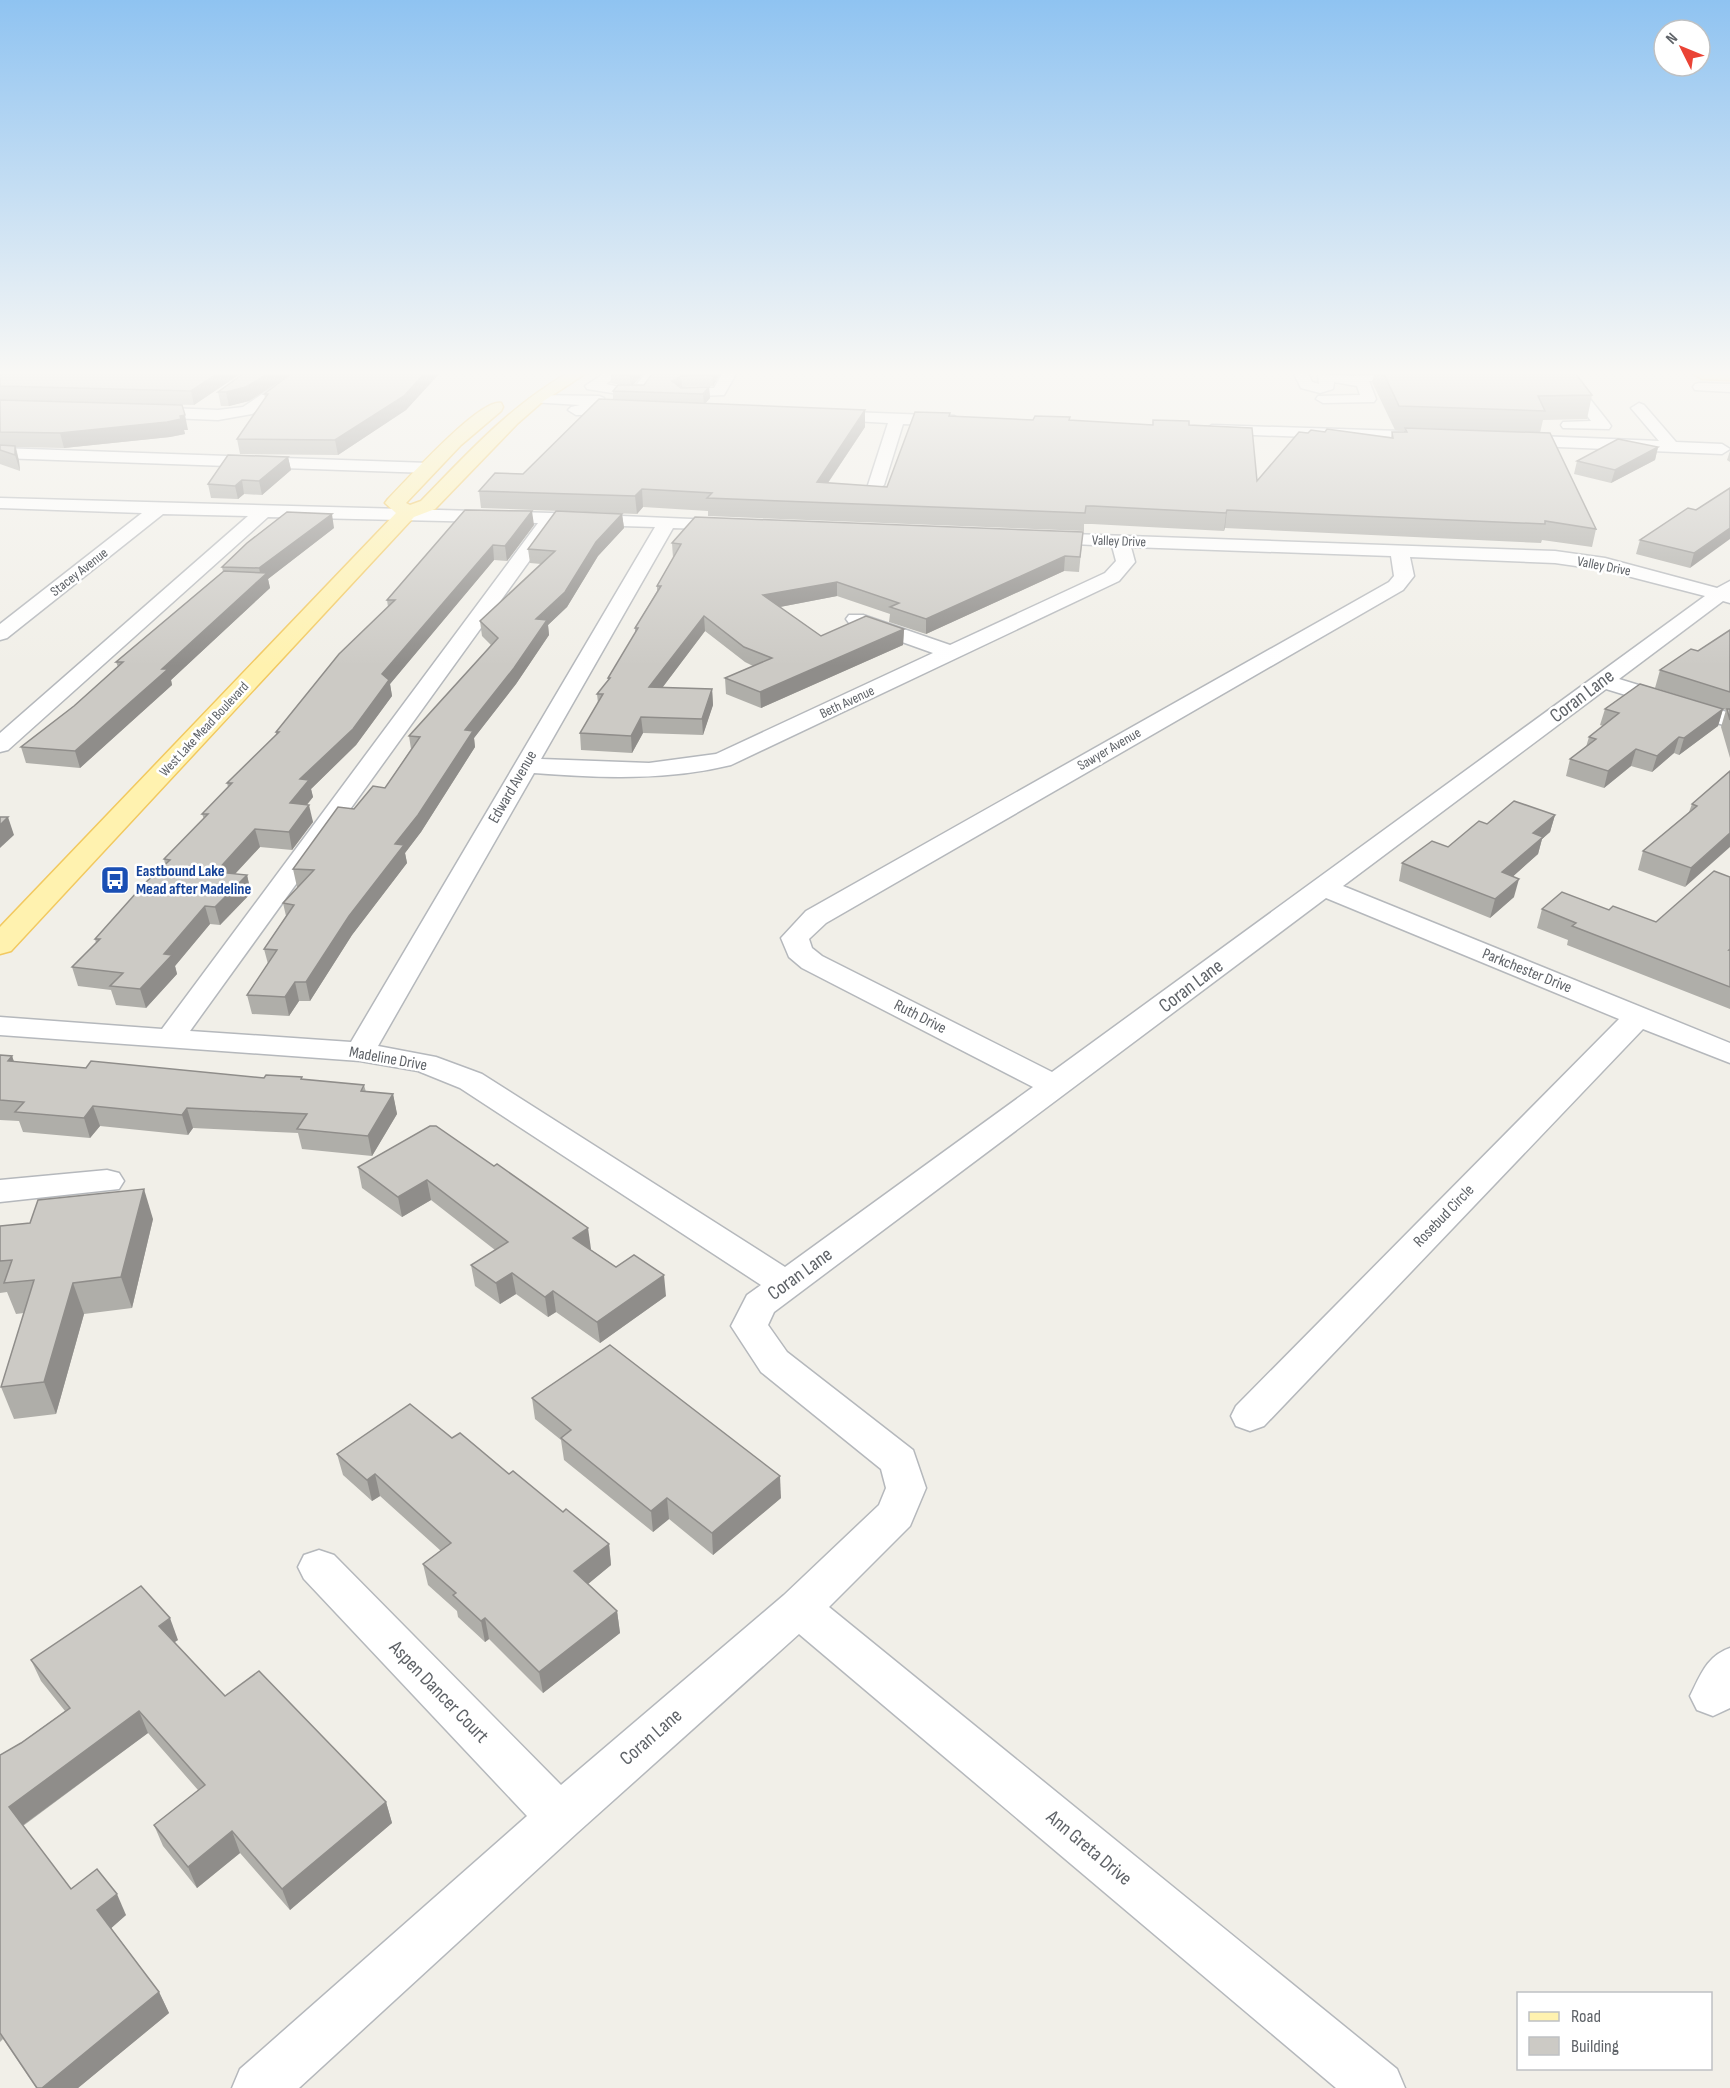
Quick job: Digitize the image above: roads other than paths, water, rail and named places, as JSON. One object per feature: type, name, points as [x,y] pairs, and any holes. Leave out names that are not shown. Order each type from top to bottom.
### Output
[{"type":"main road","points":[[407,513],[396,503],[426,471]]},
{"type":"main road","name":"West Lake Mead Boulevard","points":[[0,945],[407,513],[428,505],[460,471]]},
{"type":"street","points":[[876,485],[880,471]]},
{"type":"street","points":[[0,503],[263,512],[407,513],[750,525]]},
{"type":"street","name":"Stacey Avenue","points":[[0,634],[158,509]]},
{"type":"street","points":[[0,745],[263,512]]},
{"type":"street","points":[[170,1038],[551,518]]},
{"type":"street","name":"Edward Avenue","points":[[360,1052],[667,522]]},
{"type":"street","name":"Valley Drive","points":[[1025,537],[1575,560],[1605,564],[1727,593]]},
{"type":"street","name":"Beth Avenue","points":[[526,765],[654,772],[689,768],[723,760],[1112,577],[1126,562],[1120,541]]},
{"type":"street","name":"Sawyer Avenue","points":[[795,938],[816,917],[1396,586],[1404,576],[1399,551]]},
{"type":"street","name":"Coran Lane","points":[[258,2088],[560,1817],[799,1608],[896,1514],[906,1488],[899,1461],[774,1362],[749,1326],[760,1304],[1602,681],[1727,593]]},
{"type":"street","points":[[856,618],[951,653]]},
{"type":"street","points":[[1602,681],[1730,720]]},
{"type":"street","name":"Parkchester Drive","points":[[1324,888],[1730,1054]]},
{"type":"street","name":"Ruth Drive","points":[[795,938],[799,951],[812,962],[1055,1086]]},
{"type":"street","name":"Rosebud Circle","points":[[1250,1416],[1638,1017]]},
{"type":"street","name":"Madeline Drive","points":[[0,1026],[360,1052],[425,1063],[471,1081],[787,1285]]},
{"type":"street","points":[[0,1191],[107,1180]]},
{"type":"street","name":"Aspen Dancer Court","points":[[319,1567],[560,1817]]},
{"type":"street","name":"Ann Greta Drive","points":[[799,1608],[1378,2088]]},
{"type":"place","name":"Eastbound Lake Mead after Madeline","points":[[115,880]]}]
